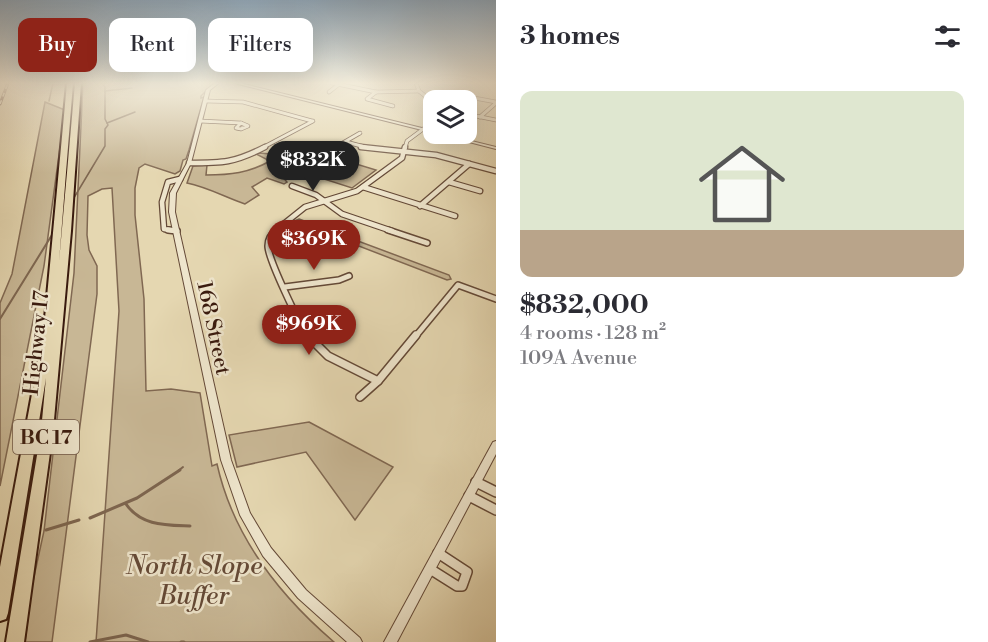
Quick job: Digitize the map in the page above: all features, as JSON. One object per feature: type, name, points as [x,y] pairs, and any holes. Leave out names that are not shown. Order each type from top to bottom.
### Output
[{"type":"highway","name":"Highway 17","points":[[15,642],[47,431],[73,113]]},
{"type":"highway","name":"Highway 17","points":[[0,613],[49,329],[62,232],[73,113]]},
{"type":"street","name":"168 Street","points":[[203,113],[189,163],[173,193],[172,212],[219,432],[235,490],[254,531],[282,572],[302,594],[356,642]]},
{"type":"street","points":[[189,163],[225,163],[240,160],[313,121],[283,113]]},
{"type":"street","points":[[358,113],[423,129]]},
{"type":"street","points":[[480,117],[485,113]]},
{"type":"street","points":[[477,116],[496,120]]},
{"type":"street","points":[[200,122],[242,123]]},
{"type":"street","points":[[378,381],[329,357],[314,344],[306,333],[268,248],[270,236],[280,225],[305,207],[352,194],[363,188],[399,160],[405,151],[407,141],[423,129]]},
{"type":"street","points":[[315,160],[360,133]]},
{"type":"street","points":[[346,142],[365,147],[431,154],[496,171]]},
{"type":"street","points":[[477,143],[496,148]]},
{"type":"street","points":[[420,206],[469,164]]},
{"type":"street","name":"168 Street","points":[[177,231],[164,229],[162,202],[168,182],[180,179]]},
{"type":"street","points":[[448,182],[480,190]]},
{"type":"street","points":[[292,186],[325,201],[342,214],[427,243]]},
{"type":"street","points":[[363,188],[455,216]]},
{"type":"street","points":[[285,287],[339,280],[349,276]]},
{"type":"street","points":[[360,397],[378,381],[458,285],[496,299]]},
{"type":"street","points":[[390,642],[496,445]]},
{"type":"street","points":[[476,482],[496,492]]},
{"type":"street","points":[[469,496],[496,510]]},
{"type":"street","points":[[430,569],[457,586],[462,586],[467,572],[438,553]]},
{"type":"green space","points":[[43,113],[65,113],[44,266],[0,486],[0,303],[12,274]]},
{"type":"green space","name":"North Slope Buffer","points":[[82,113],[199,113],[186,159],[183,160],[180,171],[175,174],[145,164],[139,168],[135,188],[135,215],[144,299],[146,391],[171,389],[200,393],[212,466],[217,464],[224,490],[246,539],[260,562],[294,604],[334,642],[96,642],[119,311],[112,188],[102,189],[88,196],[87,235],[89,250],[97,266],[97,294],[52,642],[25,642],[32,586],[44,531],[74,273]]},
{"type":"green space","points":[[256,154],[283,155],[286,163],[315,173],[353,163],[376,170],[352,188],[287,167],[278,172],[287,182],[284,184],[267,178],[252,187],[259,195],[245,204],[187,183],[193,166],[207,165],[206,175],[239,173],[270,161]]},
{"type":"green space","points":[[299,219],[449,275],[451,279],[447,280],[294,221]]},
{"type":"green space","points":[[309,422],[393,467],[355,520],[306,452],[237,467],[229,435]]},
{"type":"waterway","points":[[105,113],[107,123]]},
{"type":"waterway","points":[[107,123],[133,113]]},
{"type":"waterway","points":[[72,201],[105,146],[107,123]]},
{"type":"waterway","points":[[0,319],[55,230]]},
{"type":"waterway","points":[[178,471],[183,467]]},
{"type":"waterway","points":[[90,518],[137,498],[180,470]]},
{"type":"waterway","points":[[126,504],[139,517],[155,523],[190,526]]},
{"type":"waterway","points":[[46,530],[79,520]]},
{"type":"waterway","points":[[90,642],[126,635],[148,642]]}]
